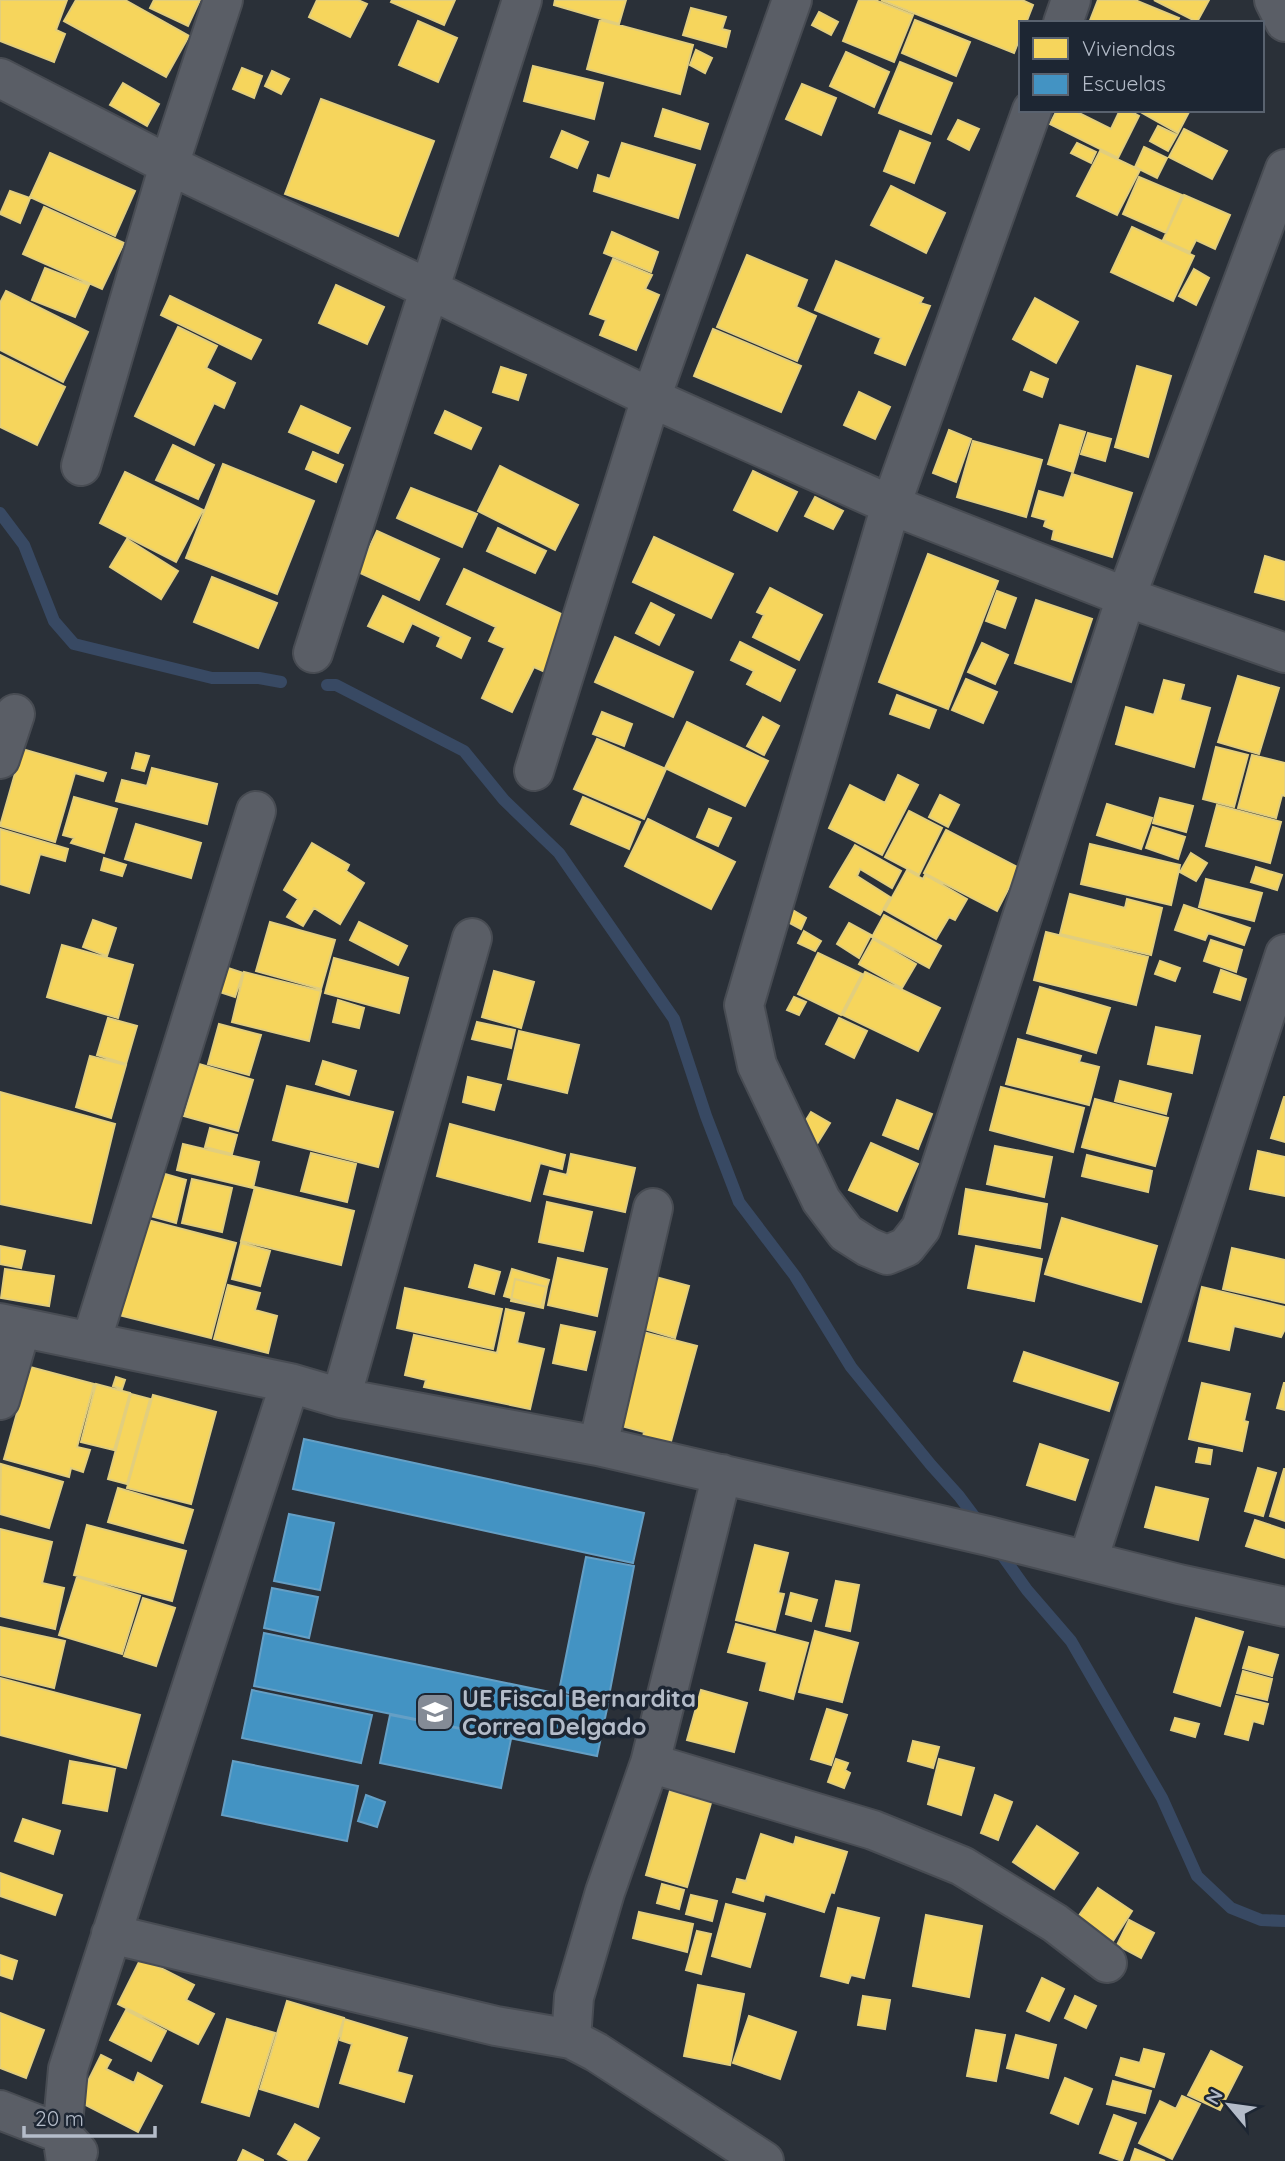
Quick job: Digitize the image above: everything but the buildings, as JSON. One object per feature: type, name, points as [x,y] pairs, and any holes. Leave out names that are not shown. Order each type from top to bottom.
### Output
[{"type":"street","points":[[81,466],[169,165],[223,0]]},
{"type":"street","points":[[313,653],[523,0]]},
{"type":"street","points":[[534,771],[651,398],[792,0]]},
{"type":"street","points":[[1064,21],[1071,0]]},
{"type":"street","points":[[1274,0],[1285,22]]},
{"type":"street","points":[[0,78],[169,165],[651,398],[891,505],[1126,597],[1285,653]]},
{"type":"street","points":[[1031,112],[891,505],[744,1005],[757,1065],[821,1200],[846,1233],[867,1247],[887,1255],[906,1247],[921,1228],[1126,597],[1285,169]]},
{"type":"street","points":[[0,760],[15,714]]},
{"type":"street","points":[[92,1342],[256,811]]},
{"type":"street","points":[[341,1398],[472,938]]},
{"type":"street","points":[[1088,1560],[1285,954]]},
{"type":"street","points":[[598,1446],[653,1208]]},
{"type":"street","points":[[0,1400],[10,1326],[289,1383],[341,1398],[598,1446],[1285,1607]]},
{"type":"street","points":[[72,2152],[68,2069],[289,1383]]},
{"type":"street","points":[[571,2039],[574,1997],[605,1892],[650,1763],[722,1474]]},
{"type":"street","points":[[650,1763],[873,1829],[962,1866],[1055,1923],[1107,1963]]},
{"type":"street","points":[[111,1934],[496,2026],[571,2039],[596,2052],[764,2161]]},
{"type":"street","points":[[0,2110],[72,2152]]},
{"type":"waterway","points":[[0,513],[24,545],[54,621],[74,644],[212,678],[259,678],[281,682]]},
{"type":"waterway","points":[[327,685],[336,685],[464,751],[504,800],[559,853],[674,1019],[706,1116],[739,1202],[795,1276],[851,1367],[980,1524]]},
{"type":"waterway","points":[[997,1548],[1027,1590],[1071,1641],[1162,1798],[1197,1876],[1231,1908],[1261,1920],[1285,1921]]},
{"type":"place","name":"UE Fiscal Bernardita Correa Delgado","points":[[435,1712]]}]
